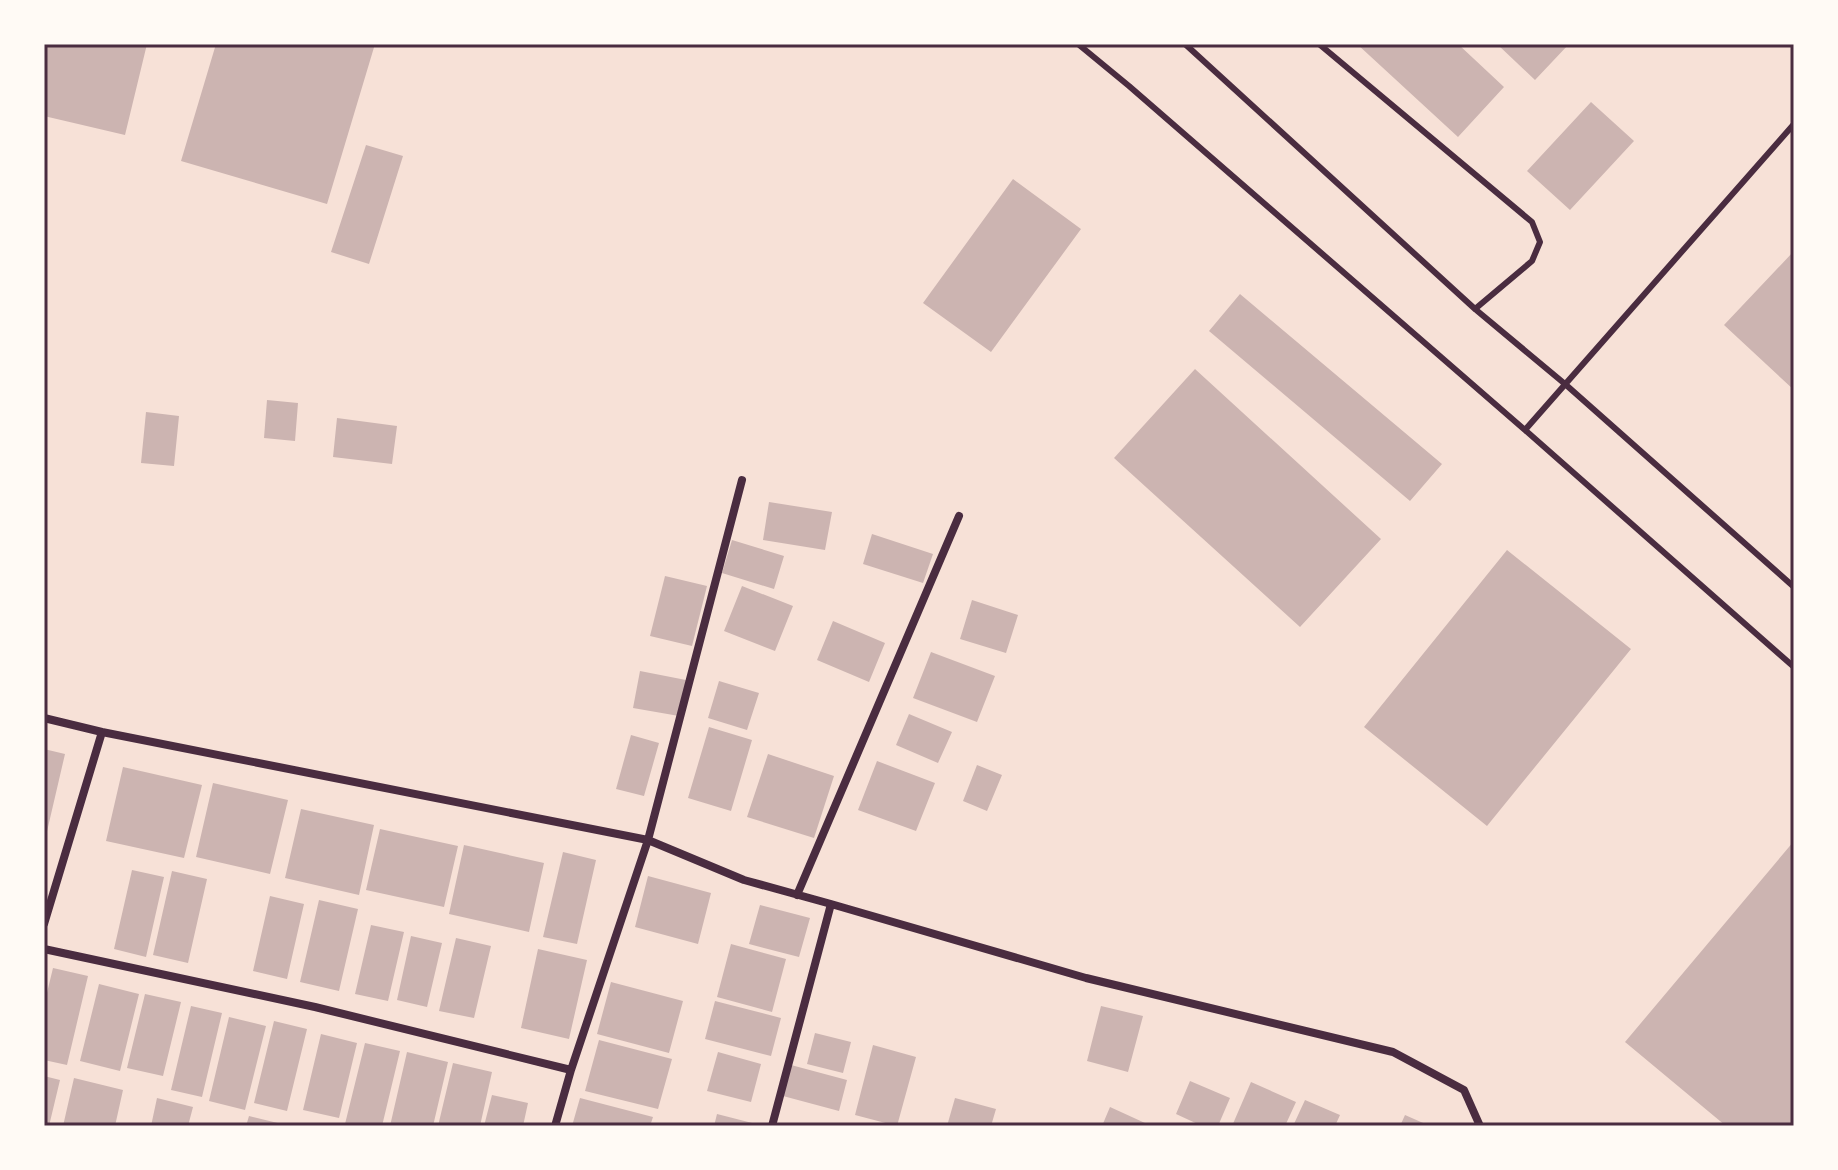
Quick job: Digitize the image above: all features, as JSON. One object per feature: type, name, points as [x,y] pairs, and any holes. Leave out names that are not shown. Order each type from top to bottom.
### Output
[{"type":"street","points":[[555,1126],[648,840],[742,480]]},
{"type":"street","points":[[797,895],[959,516]]},
{"type":"street","points":[[44,718],[648,840],[744,880],[1086,978],[1393,1052],[1464,1090],[1480,1126]]},
{"type":"street","points":[[44,924],[102,732]]},
{"type":"street","points":[[772,1126],[831,904]]},
{"type":"street","points":[[44,949],[315,1007],[571,1070]]},
{"type":"lane","points":[[1078,44],[1794,667]]},
{"type":"lane","points":[[1185,44],[1475,309],[1565,384],[1794,587]]},
{"type":"lane","points":[[1319,44],[1532,222],[1540,242],[1532,261],[1475,309]]},
{"type":"lane","points":[[1525,430],[1794,124]]},
{"type":"building","points":[[44,44],[147,44],[125,135],[44,116]]},
{"type":"building","points":[[216,44],[375,44],[327,204],[181,161]]},
{"type":"building","points":[[1357,44],[1458,44],[1504,87],[1458,137]]},
{"type":"building","points":[[1497,44],[1569,44],[1535,80]]},
{"type":"building","points":[[1591,102],[1634,141],[1570,210],[1527,171]]},
{"type":"building","points":[[366,145],[403,156],[369,264],[331,252]]},
{"type":"building","points":[[1013,179],[1081,229],[991,352],[923,303]]},
{"type":"building","points":[[1794,251],[1794,390],[1724,325]]},
{"type":"building","points":[[1240,294],[1442,464],[1410,501],[1209,331]]},
{"type":"building","points":[[1195,369],[1381,539],[1300,627],[1114,458]]},
{"type":"building","points":[[267,400],[298,403],[295,441],[264,438]]},
{"type":"building","points":[[146,412],[179,416],[174,466],[141,463]]},
{"type":"building","points":[[337,418],[397,426],[392,464],[333,457]]},
{"type":"building","points":[[769,502],[832,512],[825,550],[763,540]]},
{"type":"building","points":[[872,534],[933,554],[923,583],[863,564]]},
{"type":"building","points":[[732,540],[784,556],[774,589],[722,573]]},
{"type":"building","points":[[1507,550],[1631,649],[1487,826],[1364,727]]},
{"type":"building","points":[[665,576],[707,586],[692,646],[650,636]]},
{"type":"building","points":[[742,586],[793,606],[775,651],[724,631]]},
{"type":"building","points":[[972,600],[1018,615],[1006,653],[960,639]]},
{"type":"building","points":[[833,621],[885,643],[869,682],[817,660]]},
{"type":"building","points":[[931,652],[995,676],[977,722],[913,698]]},
{"type":"building","points":[[640,671],[686,680],[679,716],[633,708]]},
{"type":"building","points":[[719,681],[759,693],[747,730],[708,718]]},
{"type":"building","points":[[909,714],[952,732],[938,763],[896,745]]},
{"type":"building","points":[[709,727],[752,740],[731,811],[688,798]]},
{"type":"building","points":[[631,735],[659,743],[644,796],[616,789]]},
{"type":"building","points":[[44,749],[65,754],[45,840],[44,840]]},
{"type":"building","points":[[768,754],[834,776],[814,838],[747,817]]},
{"type":"building","points":[[877,761],[935,783],[916,831],[858,810]]},
{"type":"building","points":[[977,765],[1002,775],[987,811],[963,801]]},
{"type":"building","points":[[123,767],[202,785],[184,858],[106,841]]},
{"type":"building","points":[[213,783],[288,800],[270,874],[196,857]]},
{"type":"building","points":[[301,809],[374,825],[359,895],[285,878]]},
{"type":"building","points":[[380,829],[458,846],[444,907],[366,890]]},
{"type":"building","points":[[1794,841],[1794,1126],[1726,1126],[1625,1042]]},
{"type":"building","points":[[464,845],[544,863],[529,932],[449,914]]},
{"type":"building","points":[[563,852],[596,860],[577,944],[543,937]]},
{"type":"building","points":[[132,870],[164,877],[146,957],[114,949]]},
{"type":"building","points":[[172,871],[207,879],[188,963],[153,955]]},
{"type":"building","points":[[648,876],[711,893],[698,944],[635,927]]},
{"type":"building","points":[[270,896],[304,904],[287,979],[253,971]]},
{"type":"building","points":[[319,900],[358,909],[339,991],[300,982]]},
{"type":"building","points":[[760,905],[810,918],[799,957],[749,944]]},
{"type":"building","points":[[371,925],[404,932],[388,1001],[355,994]]},
{"type":"building","points":[[411,936],[442,943],[427,1007],[397,1000]]},
{"type":"building","points":[[456,938],[491,946],[474,1018],[439,1011]]},
{"type":"building","points":[[731,944],[786,959],[772,1012],[717,997]]},
{"type":"building","points":[[538,949],[587,960],[569,1039],[521,1028]]},
{"type":"building","points":[[53,968],[88,976],[67,1065],[44,1060],[44,1005]]},
{"type":"building","points":[[611,982],[683,1001],[669,1053],[597,1034]]},
{"type":"building","points":[[99,984],[139,994],[120,1071],[80,1061]]},
{"type":"building","points":[[145,994],[181,1002],[163,1076],[127,1068]]},
{"type":"building","points":[[715,1001],[781,1018],[771,1056],[705,1039]]},
{"type":"building","points":[[191,1006],[222,1013],[202,1097],[171,1090]]},
{"type":"building","points":[[1101,1006],[1143,1016],[1128,1072],[1087,1061]]},
{"type":"building","points":[[229,1017],[266,1026],[245,1110],[209,1101]]},
{"type":"building","points":[[274,1021],[307,1029],[287,1111],[254,1103]]},
{"type":"building","points":[[815,1033],[851,1042],[843,1073],[807,1064]]},
{"type":"building","points":[[321,1034],[357,1043],[339,1118],[303,1110]]},
{"type":"building","points":[[599,1040],[672,1059],[658,1109],[585,1091]]},
{"type":"building","points":[[365,1043],[400,1051],[382,1126],[345,1124]]},
{"type":"building","points":[[873,1045],[916,1057],[897,1126],[855,1115]]},
{"type":"building","points":[[407,1052],[448,1062],[433,1126],[390,1126]]},
{"type":"building","points":[[718,1052],[761,1064],[751,1102],[707,1091]]},
{"type":"building","points":[[453,1063],[492,1072],[480,1126],[438,1126]]},
{"type":"building","points":[[791,1065],[847,1080],[839,1111],[783,1096]]},
{"type":"building","points":[[44,1076],[60,1080],[49,1126],[44,1126]]},
{"type":"building","points":[[74,1078],[123,1090],[115,1126],[63,1126]]},
{"type":"building","points":[[1190,1081],[1230,1098],[1218,1126],[1202,1126],[1176,1114]]},
{"type":"building","points":[[1251,1082],[1296,1102],[1285,1126],[1232,1126]]},
{"type":"building","points":[[492,1095],[528,1103],[523,1126],[484,1126]]},
{"type":"building","points":[[157,1098],[193,1107],[188,1126],[151,1126]]},
{"type":"building","points":[[580,1098],[653,1117],[650,1126],[572,1126]]},
{"type":"building","points":[[955,1098],[996,1109],[991,1126],[947,1126]]},
{"type":"building","points":[[1305,1100],[1340,1115],[1335,1126],[1293,1126]]},
{"type":"building","points":[[1110,1107],[1145,1123],[1143,1126],[1102,1126]]},
{"type":"building","points":[[717,1114],[760,1125],[760,1126],[714,1126]]},
{"type":"building","points":[[1405,1115],[1430,1126],[1400,1126]]},
{"type":"building","points":[[249,1116],[286,1125],[286,1126],[246,1126]]}]
